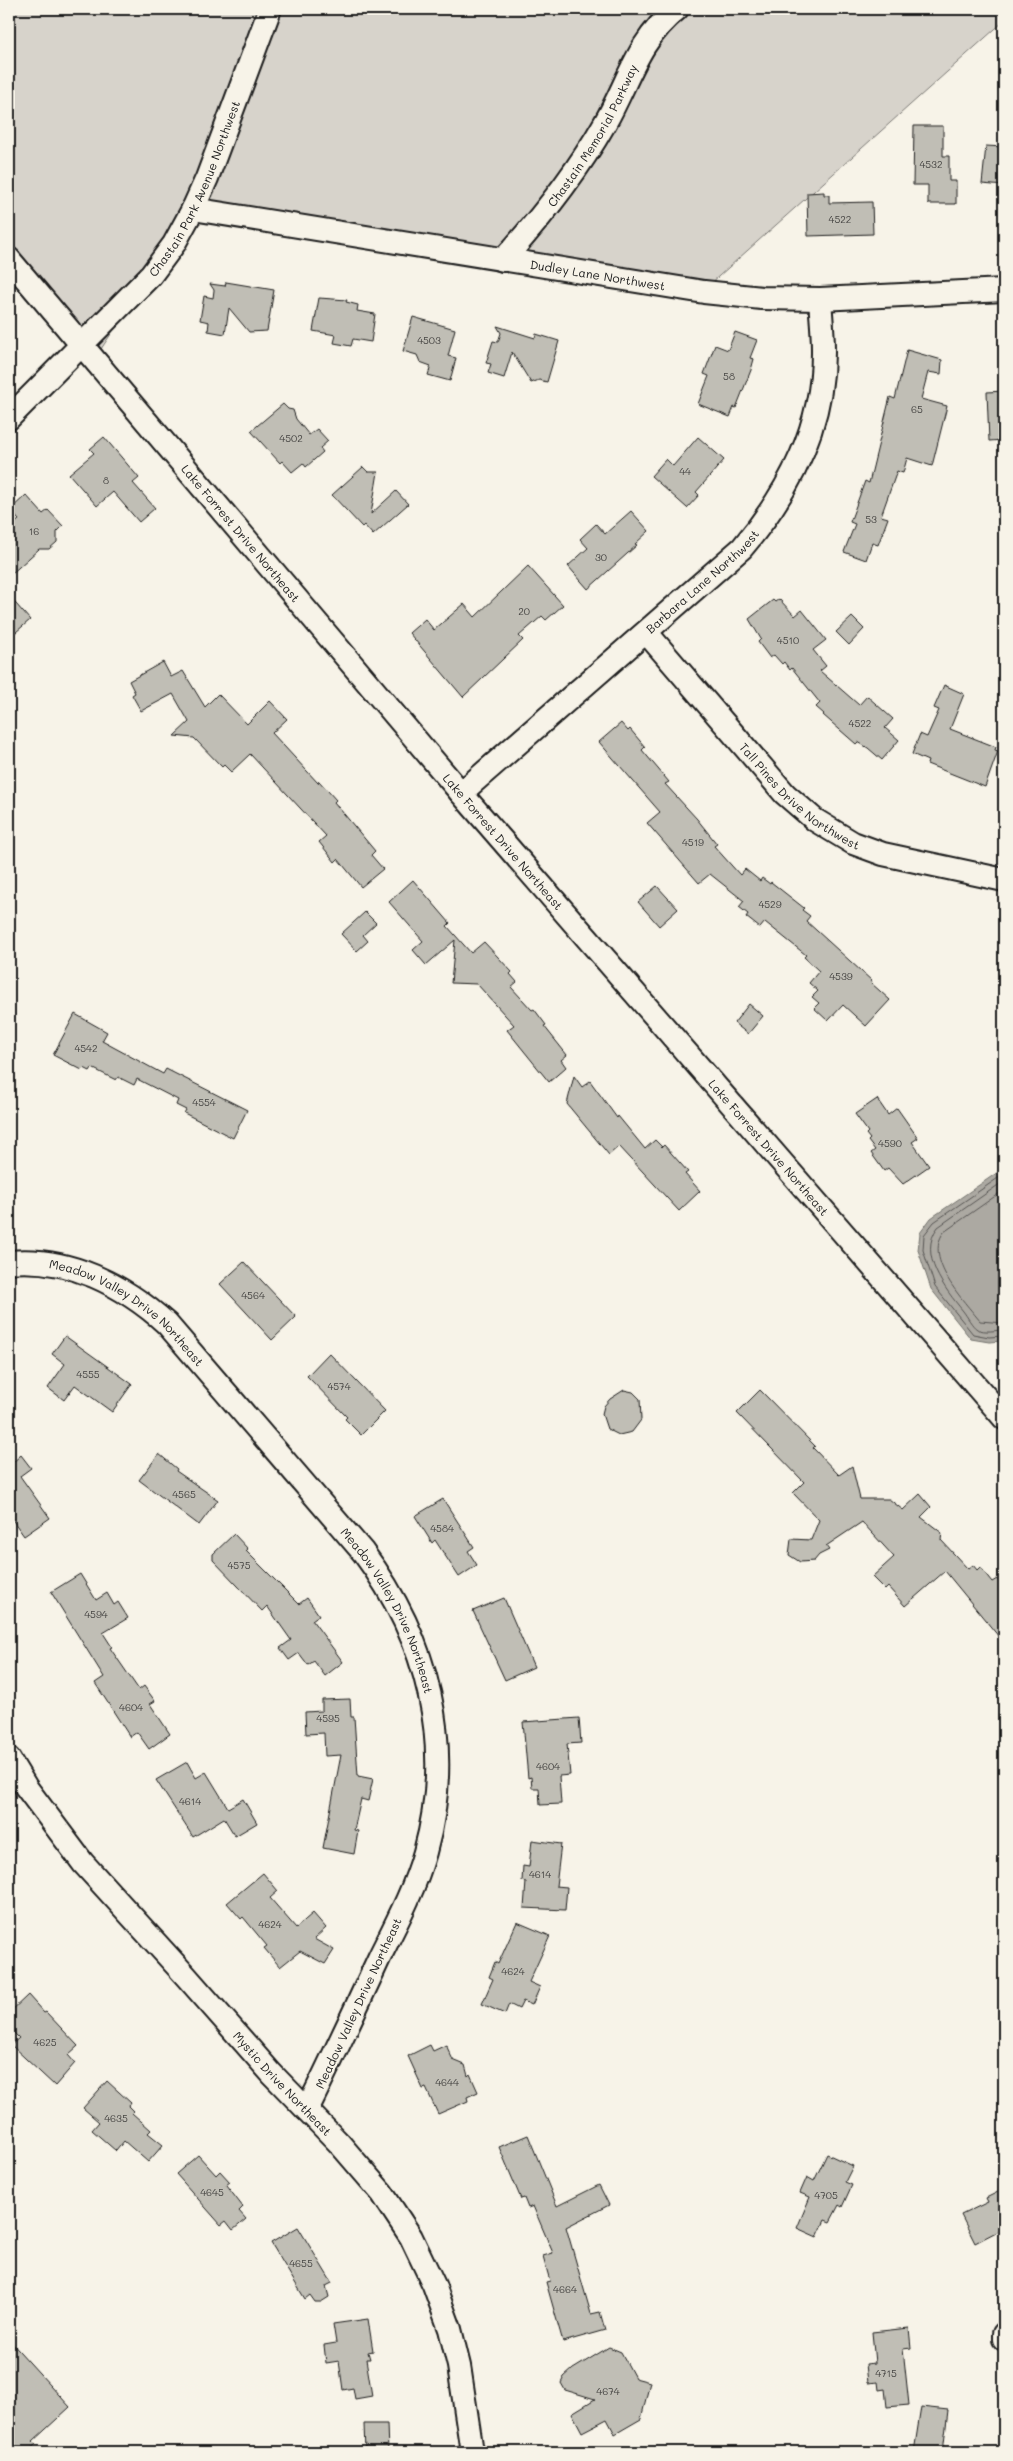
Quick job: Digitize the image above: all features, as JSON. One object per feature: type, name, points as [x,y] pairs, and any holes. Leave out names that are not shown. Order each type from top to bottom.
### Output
[{"type":"street","name":"Chastain Park Avenue Northwest","points":[[9,418],[151,275],[174,244],[193,210],[270,9]]},
{"type":"street","name":"Chastain Memorial Parkway","points":[[503,260],[543,215],[579,166],[606,122],[635,59],[646,41],[677,9]]},
{"type":"street","name":"Dudley Lane Northwest","points":[[193,210],[704,292],[762,298],[820,299],[1004,290]]},
{"type":"street","name":"Lake Forrest Drive Northeast","points":[[9,259],[461,793],[1004,1418]]},
{"type":"street","name":"Barbara Lane Northwest","points":[[461,793],[742,548],[768,517],[790,482],[808,440],[819,396],[824,350],[820,299]]},
{"type":"street","name":"Tall Pines Drive Northwest","points":[[646,632],[785,794],[815,820],[852,843],[883,854],[1004,880]]},
{"type":"street","name":"Meadow Valley Drive Northeast","points":[[9,1262],[52,1264],[87,1272],[128,1293],[161,1318],[363,1552],[380,1575],[411,1631],[429,1686],[437,1749],[434,1807],[425,1852],[412,1890],[307,2110]]},
{"type":"street","name":"Mystic Drive Northeast","points":[[9,1759],[26,1787],[83,1863],[272,2074],[339,2142],[382,2193],[415,2246],[434,2285],[450,2329],[459,2366],[472,2452]]},
{"type":"street","points":[[1004,2334],[1004,2339]]},
{"type":"shaded area","points":[[9,9],[1004,9],[1004,21],[700,293],[197,205],[97,355],[9,253]]},
{"type":"water","points":[[1004,1168],[1004,1341],[989,1342],[971,1339],[931,1289],[918,1250],[920,1233],[931,1218]]},
{"type":"building","points":[[914,126],[943,126],[943,156],[949,156],[949,181],[956,181],[956,204],[928,204],[928,185],[913,185]]},
{"type":"building","points":[[986,146],[1004,147],[1004,186],[982,184]]},
{"type":"building","points":[[824,192],[824,195],[829,195],[829,203],[872,202],[873,234],[808,236],[807,193]]},
{"type":"building","points":[[226,282],[274,290],[267,331],[249,332],[229,308],[225,334],[208,331],[209,322],[200,320],[204,296],[213,298],[214,290],[210,284],[225,286]]},
{"type":"building","points":[[319,298],[347,300],[346,302],[358,305],[357,311],[375,314],[371,342],[353,339],[351,346],[334,343],[336,335],[313,331]]},
{"type":"building","points":[[413,317],[455,329],[448,356],[456,358],[450,381],[428,375],[431,366],[420,362],[417,355],[403,351]]},
{"type":"building","points":[[497,326],[535,338],[536,334],[559,341],[547,382],[539,380],[531,383],[512,352],[504,378],[488,373],[491,364],[486,363],[493,341],[498,342],[501,333]]},
{"type":"building","points":[[735,332],[757,340],[750,358],[754,359],[751,370],[736,408],[734,407],[730,417],[698,404],[709,376],[704,374],[715,345],[728,350]]},
{"type":"building","points":[[907,350],[942,360],[941,374],[928,372],[921,399],[947,406],[932,466],[907,458],[903,473],[897,471],[881,516],[888,518],[878,545],[872,543],[866,560],[844,552],[855,524],[850,522],[865,481],[869,483],[890,397],[895,399]]},
{"type":"building","points":[[1004,391],[1004,440],[989,441],[987,392]]},
{"type":"building","points":[[283,404],[288,409],[293,410],[296,419],[309,435],[317,429],[328,441],[320,448],[323,452],[306,467],[303,463],[292,472],[282,461],[280,463],[251,431]]},
{"type":"building","points":[[104,437],[139,478],[133,483],[155,508],[139,522],[113,492],[97,506],[69,474],[94,453],[90,449]]},
{"type":"building","points":[[698,437],[724,460],[696,492],[699,495],[687,508],[651,476],[666,459],[673,466]]},
{"type":"building","points":[[363,467],[368,472],[378,472],[371,514],[396,491],[408,504],[373,535],[364,525],[362,527],[332,495]]},
{"type":"building","points":[[26,495],[43,514],[48,510],[63,526],[57,532],[57,542],[49,549],[39,549],[9,576],[9,528],[19,520],[10,510]]},
{"type":"building","points":[[631,511],[649,531],[635,544],[637,545],[588,589],[568,566],[588,548],[580,539],[596,524],[605,534]]},
{"type":"building","points":[[528,566],[563,605],[546,620],[542,616],[519,636],[523,640],[463,697],[409,633],[425,619],[434,630],[464,604],[475,617]]},
{"type":"building","points":[[9,596],[30,620],[9,638]]},
{"type":"building","points":[[779,599],[795,616],[802,610],[826,640],[813,650],[826,666],[820,671],[859,705],[867,696],[893,719],[885,728],[899,740],[882,760],[868,748],[858,742],[856,744],[823,715],[816,707],[820,703],[792,668],[790,670],[784,662],[782,664],[774,655],[770,658],[758,642],[761,639],[749,619],[773,600],[775,602]]},
{"type":"building","points":[[852,617],[864,629],[849,645],[836,632]]},
{"type":"building","points":[[163,662],[171,677],[183,671],[205,707],[218,694],[247,724],[270,701],[287,719],[272,733],[336,800],[334,802],[375,851],[371,855],[383,869],[361,887],[338,859],[335,862],[319,842],[326,836],[250,754],[231,772],[224,765],[222,767],[194,738],[174,736],[189,722],[173,694],[141,711],[132,695],[135,693],[129,681]]},
{"type":"building","points":[[944,685],[964,694],[950,729],[996,747],[995,750],[998,751],[985,787],[927,764],[928,761],[912,754],[920,734],[927,737],[939,710],[934,708]]},
{"type":"building","points":[[621,723],[628,731],[630,729],[645,747],[642,750],[669,782],[665,784],[697,819],[717,844],[714,846],[740,875],[745,869],[760,881],[762,878],[770,884],[771,882],[804,908],[802,910],[810,916],[806,921],[872,981],[871,983],[890,1000],[866,1026],[843,1005],[828,1021],[814,1008],[819,1003],[812,997],[818,991],[809,983],[819,971],[804,957],[806,955],[765,922],[760,928],[746,917],[748,914],[739,907],[744,901],[710,874],[699,883],[647,823],[660,812],[599,742]]},
{"type":"building","points":[[413,880],[450,923],[447,926],[471,953],[484,942],[512,972],[510,974],[517,982],[511,987],[532,1010],[534,1009],[546,1025],[544,1026],[567,1055],[561,1060],[566,1067],[549,1082],[507,1030],[514,1025],[477,984],[451,983],[455,940],[426,965],[413,950],[423,941],[389,902]]},
{"type":"building","points":[[657,886],[678,909],[659,926],[638,902]]},
{"type":"building","points":[[365,912],[376,923],[363,935],[368,941],[357,951],[341,934]]},
{"type":"building","points":[[749,1004],[763,1016],[748,1034],[734,1023]]},
{"type":"building","points":[[75,1014],[107,1032],[102,1041],[163,1074],[166,1069],[247,1110],[233,1138],[184,1113],[186,1110],[176,1105],[178,1100],[137,1079],[134,1085],[118,1077],[116,1080],[92,1068],[90,1071],[84,1068],[82,1070],[53,1055]]},
{"type":"building","points":[[574,1076],[582,1087],[590,1081],[617,1118],[618,1116],[645,1149],[655,1140],[662,1147],[664,1145],[688,1172],[685,1174],[700,1191],[679,1211],[619,1146],[609,1155],[567,1104]]},
{"type":"building","points":[[877,1099],[888,1115],[897,1108],[918,1138],[912,1142],[929,1166],[903,1184],[888,1168],[884,1171],[871,1153],[875,1150],[868,1141],[870,1139],[866,1134],[868,1132],[855,1114]]},
{"type":"building","points":[[244,1262],[296,1317],[272,1340],[220,1284]]},
{"type":"building","points":[[65,1336],[132,1384],[112,1412],[75,1385],[64,1400],[48,1388],[65,1364],[52,1354]]},
{"type":"building","points":[[329,1353],[385,1411],[361,1435],[345,1419],[347,1417],[307,1376]]},
{"type":"building","points":[[624,1390],[633,1392],[640,1399],[641,1420],[632,1432],[619,1435],[607,1429],[602,1414],[604,1406],[610,1399]]},
{"type":"building","points":[[760,1390],[815,1446],[813,1448],[839,1475],[852,1466],[860,1499],[889,1499],[903,1510],[920,1494],[931,1507],[921,1517],[942,1533],[941,1540],[968,1569],[973,1565],[977,1570],[980,1567],[992,1582],[997,1579],[1004,1587],[1004,1643],[945,1571],[905,1606],[888,1587],[885,1590],[872,1577],[894,1557],[862,1522],[826,1546],[829,1550],[819,1555],[814,1561],[800,1562],[789,1555],[791,1539],[811,1540],[819,1520],[793,1493],[804,1482],[737,1413]]},
{"type":"building","points":[[159,1454],[177,1469],[176,1471],[218,1500],[199,1525],[139,1480]]},
{"type":"building","points":[[21,1455],[31,1468],[20,1476],[50,1518],[24,1536],[9,1515],[9,1461],[11,1464]]},
{"type":"building","points":[[443,1499],[474,1547],[468,1551],[477,1565],[459,1577],[435,1540],[432,1543],[415,1516]]},
{"type":"building","points":[[234,1534],[248,1549],[246,1551],[299,1604],[307,1598],[319,1615],[312,1620],[343,1662],[325,1676],[314,1661],[308,1665],[299,1653],[289,1660],[280,1648],[291,1640],[267,1606],[262,1611],[213,1560],[213,1554]]},
{"type":"building","points":[[80,1574],[96,1600],[107,1593],[114,1605],[118,1602],[128,1618],[103,1633],[112,1647],[110,1648],[139,1690],[144,1686],[155,1701],[150,1704],[170,1734],[149,1749],[137,1732],[130,1737],[95,1683],[104,1677],[51,1592]]},
{"type":"building","points":[[504,1598],[534,1667],[505,1680],[473,1611]]},
{"type":"building","points":[[350,1699],[351,1717],[354,1717],[358,1776],[373,1779],[368,1801],[361,1799],[354,1830],[358,1831],[354,1854],[323,1848],[341,1755],[325,1756],[324,1733],[306,1734],[305,1712],[322,1711],[322,1700]]},
{"type":"building","points":[[579,1718],[581,1743],[567,1744],[570,1775],[559,1776],[561,1804],[540,1805],[539,1788],[532,1788],[531,1777],[528,1778],[523,1722]]},
{"type":"building","points":[[187,1762],[196,1778],[206,1772],[228,1808],[243,1799],[257,1823],[235,1836],[224,1818],[193,1837],[156,1780]]},
{"type":"building","points":[[532,1840],[561,1844],[556,1886],[567,1887],[565,1910],[524,1908],[526,1882],[522,1881],[523,1866],[529,1867]]},
{"type":"building","points":[[263,1873],[278,1891],[270,1898],[296,1928],[313,1913],[326,1928],[314,1939],[334,1950],[325,1964],[300,1951],[280,1967],[264,1948],[267,1946],[243,1917],[241,1919],[227,1903]]},
{"type":"building","points":[[517,1922],[550,1936],[529,1982],[540,1987],[532,2005],[523,2001],[519,2009],[509,2004],[505,2014],[482,2004],[493,1979],[489,1977],[495,1962],[498,1964]]},
{"type":"building","points":[[28,1995],[78,2046],[68,2055],[75,2063],[55,2086],[11,2045],[19,2038],[9,2028],[9,2013]]},
{"type":"building","points":[[430,2045],[433,2051],[446,2045],[453,2060],[465,2065],[468,2076],[470,2074],[478,2092],[467,2097],[468,2101],[438,2114],[426,2088],[423,2089],[408,2056]]},
{"type":"building","points":[[107,2081],[131,2103],[129,2106],[134,2111],[132,2113],[151,2130],[148,2133],[163,2145],[148,2162],[124,2141],[116,2151],[92,2130],[99,2122],[83,2108]]},
{"type":"building","points":[[528,2135],[557,2206],[599,2185],[609,2205],[566,2227],[591,2314],[600,2312],[605,2330],[563,2342],[546,2282],[550,2281],[543,2256],[553,2253],[533,2206],[528,2208],[524,2198],[521,2199],[499,2147]]},
{"type":"building","points":[[827,2154],[853,2166],[845,2182],[852,2185],[842,2207],[839,2205],[830,2222],[825,2220],[817,2237],[797,2228],[810,2197],[800,2193],[807,2177],[814,2181]]},
{"type":"building","points":[[198,2155],[216,2175],[220,2171],[230,2182],[226,2185],[243,2207],[239,2211],[246,2219],[233,2230],[226,2221],[221,2225],[176,2174]]},
{"type":"building","points":[[1004,2189],[1004,2233],[1002,2229],[975,2243],[961,2215],[988,2202],[986,2198]]},
{"type":"building","points":[[298,2227],[332,2283],[326,2286],[329,2297],[321,2302],[315,2302],[310,2295],[305,2299],[271,2243]]},
{"type":"building","points":[[368,2319],[373,2351],[368,2352],[370,2359],[366,2359],[372,2396],[355,2399],[353,2388],[343,2390],[339,2361],[326,2363],[324,2345],[336,2343],[333,2324]]},
{"type":"building","points":[[909,2328],[911,2348],[903,2349],[909,2405],[887,2407],[885,2389],[879,2390],[878,2382],[868,2383],[866,2364],[875,2363],[872,2332]]},
{"type":"building","points":[[9,2340],[70,2407],[33,2441],[36,2444],[27,2452],[9,2452]]},
{"type":"building","points":[[609,2347],[621,2352],[635,2378],[650,2382],[641,2419],[615,2434],[607,2419],[582,2432],[572,2413],[595,2399],[565,2390],[561,2383],[564,2377],[573,2369]]},
{"type":"building","points":[[921,2407],[948,2410],[943,2452],[914,2452]]},
{"type":"building","points":[[364,2424],[387,2424],[388,2452],[365,2452]]}]
